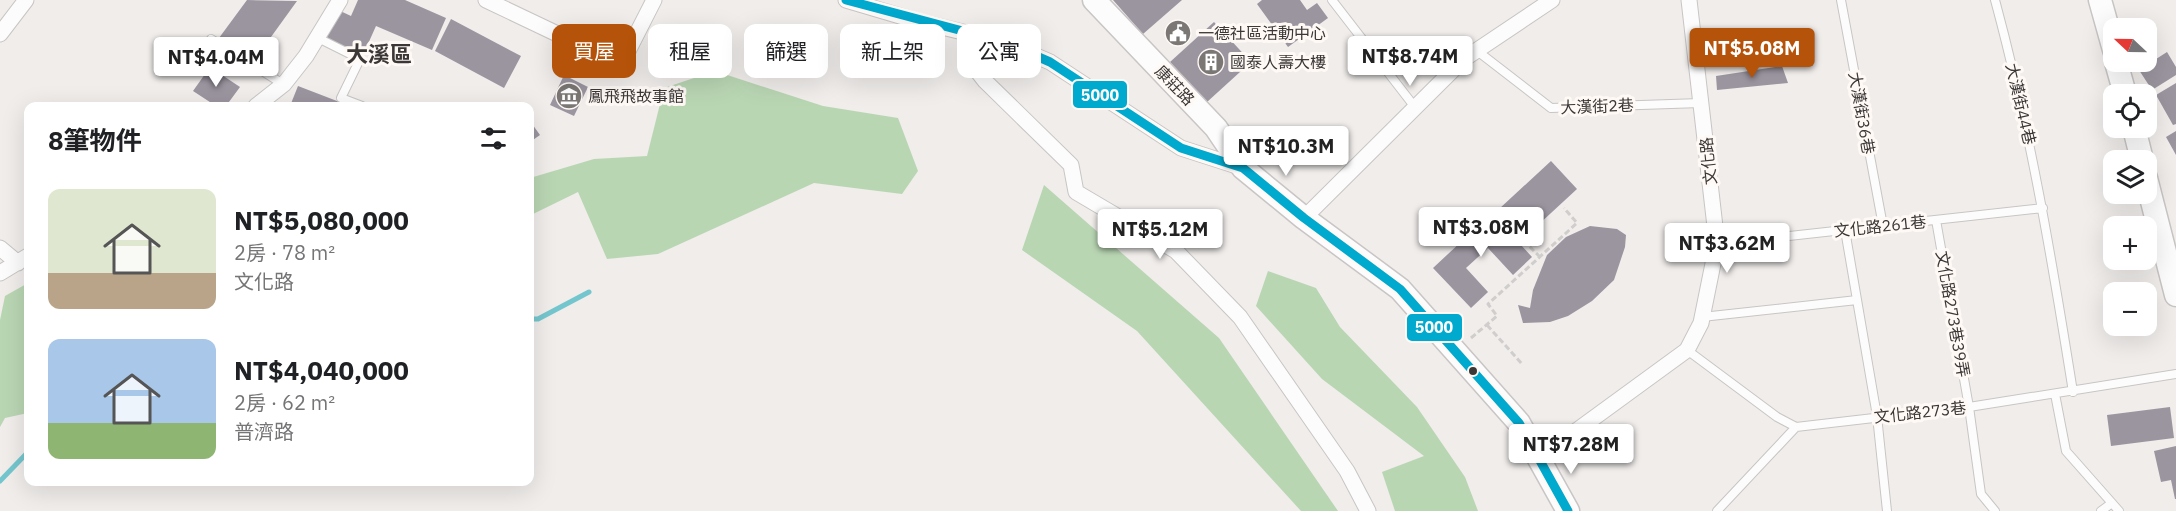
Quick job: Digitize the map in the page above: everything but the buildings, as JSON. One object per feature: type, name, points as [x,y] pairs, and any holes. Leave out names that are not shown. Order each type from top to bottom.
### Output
[{"type":"street","points":[[0,34],[26,0]]},
{"type":"street","points":[[261,102],[284,84],[306,56],[340,0]]},
{"type":"street","points":[[486,0],[612,60],[626,55],[654,0]]},
{"type":"street","points":[[846,0],[866,3],[957,29]]},
{"type":"street","name":"康莊路","points":[[1094,0],[1216,128],[1243,168],[1304,218],[1400,289],[1519,423],[1568,511]]},
{"type":"street","points":[[1304,218],[1414,106],[1476,50],[1552,0]]},
{"type":"street","name":"文化路","points":[[1539,458],[1687,350],[1702,317],[1717,244],[1689,0]]},
{"type":"street","points":[[2100,0],[2105,18]]},
{"type":"street","points":[[1041,58],[1181,148],[1243,168]]},
{"type":"street","points":[[983,78],[1071,165],[1076,192],[1176,251],[1240,318],[1347,471],[1368,511]]},
{"type":"street","points":[[2153,204],[2176,296]]},
{"type":"street","points":[[0,248],[23,260]]},
{"type":"street","points":[[0,273],[23,260]]},
{"type":"lane","points":[[1332,0],[1414,106]]},
{"type":"lane","name":"大漢街36巷","points":[[1841,0],[1883,226]]},
{"type":"lane","name":"大漢街44巷","points":[[1995,0],[2016,75],[2043,208],[2073,392]]},
{"type":"lane","points":[[316,37],[360,59],[341,98],[352,102]]},
{"type":"lane","points":[[211,39],[284,84]]},
{"type":"lane","name":"大漢街2巷","points":[[1476,50],[1551,108],[1702,103]]},
{"type":"lane","name":"文化路261巷","points":[[1717,244],[2043,208]]},
{"type":"lane","name":"文化路273巷39弄","points":[[1936,220],[1969,407],[1981,494],[1995,511]]},
{"type":"lane","points":[[1845,230],[1877,416],[1887,511]]},
{"type":"lane","points":[[1702,317],[1857,300]]},
{"type":"lane","points":[[1687,350],[1777,417],[1796,428],[1718,511]]},
{"type":"lane","name":"文化路273巷","points":[[1796,428],[1877,416],[1969,407],[2176,374]]},
{"type":"lane","points":[[2055,394],[2066,451],[2119,511]]},
{"type":"lane","points":[[2101,511],[2112,502]]},
{"type":"path","points":[[1455,351],[1497,316],[1488,304],[1577,223],[1564,208]]},
{"type":"path","points":[[1517,234],[1539,256]]},
{"type":"path","points":[[1487,325],[1524,365]]},
{"type":"green space","points":[[732,77],[823,106],[898,118],[918,171],[902,194],[814,183],[658,254],[607,259],[578,192],[534,214],[534,177],[594,159],[647,156],[664,88],[694,78]]},
{"type":"green space","points":[[1044,185],[1219,338],[1338,511],[1301,511],[1137,331],[1022,250]]},
{"type":"green space","points":[[1268,271],[1316,288],[1340,327],[1417,407],[1465,477],[1478,511],[1395,511],[1382,472],[1424,456],[1322,379],[1256,306]]},
{"type":"green space","points":[[24,285],[24,414],[5,418],[0,427],[0,320],[5,296]]},
{"type":"waterway","points":[[534,319],[589,292]]},
{"type":"waterway","points":[[0,481],[24,456]]},
{"type":"transit line","name":"5000","points":[[846,0],[1004,42],[1050,62],[1181,148],[1243,168],[1304,218],[1400,289],[1519,423],[1568,511]]},
{"type":"place","name":"一德社區活動中心","points":[[1178,33]]},
{"type":"place","name":"國泰人壽大樓","points":[[1211,62]]},
{"type":"place","name":"鳳飛飛故事館","points":[[569,96]]},
{"type":"district","name":"大溪區","points":[[379,54]]}]
